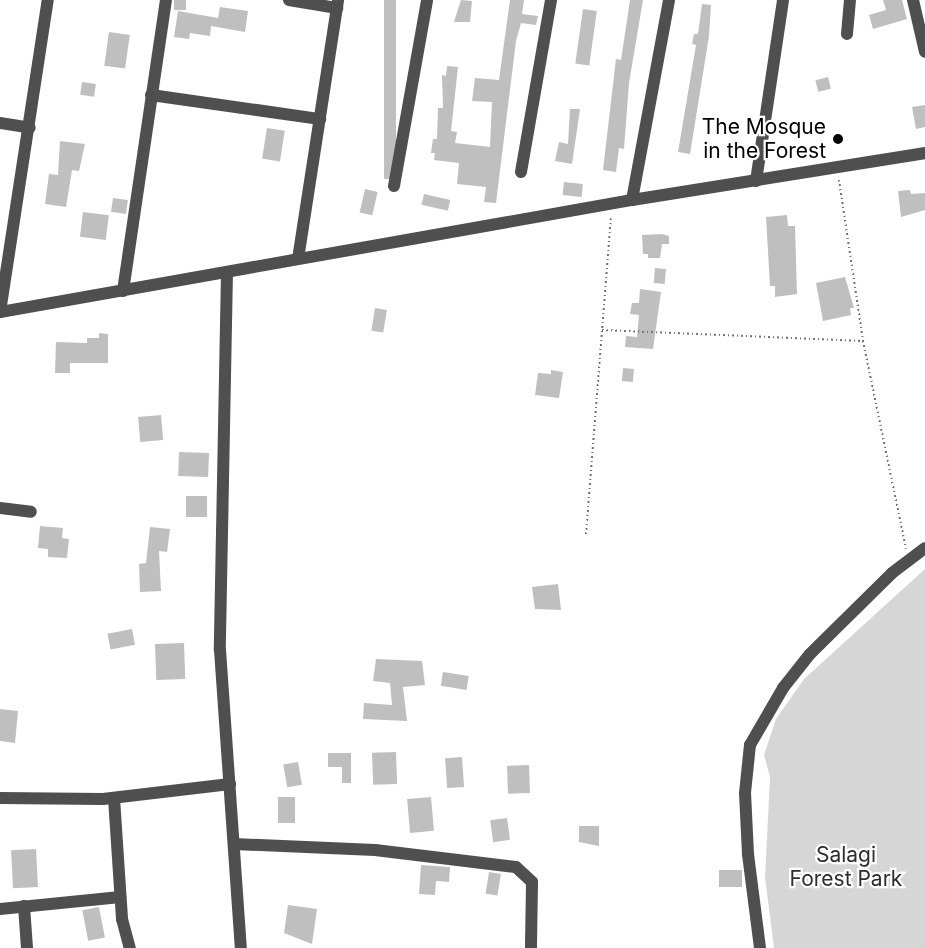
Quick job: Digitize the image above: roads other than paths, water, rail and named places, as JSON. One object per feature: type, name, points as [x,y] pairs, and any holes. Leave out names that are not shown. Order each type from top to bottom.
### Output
[{"type":"street","points":[[48,0],[0,312],[632,200],[925,153]]},
{"type":"street","points":[[123,291],[166,0]]},
{"type":"street","points":[[289,0],[338,4],[298,259]]},
{"type":"street","points":[[394,186],[427,0]]},
{"type":"street","points":[[521,172],[551,0]]},
{"type":"street","points":[[632,200],[669,0]]},
{"type":"street","points":[[756,181],[783,0]]},
{"type":"street","points":[[847,34],[850,0]]},
{"type":"street","points":[[913,0],[925,52]]},
{"type":"street","points":[[151,94],[320,119]]},
{"type":"street","points":[[0,123],[30,128]]},
{"type":"street","points":[[227,272],[227,403],[219,539],[220,650],[241,948]]},
{"type":"street","points":[[0,508],[31,512]]},
{"type":"street","points":[[760,948],[747,854],[746,775],[750,744],[783,688],[810,654],[908,561],[925,548]]},
{"type":"street","points":[[0,798],[114,798],[230,784]]},
{"type":"street","points":[[114,798],[120,897],[124,933],[130,948]]},
{"type":"street","points":[[234,844],[375,850],[516,867],[532,882],[531,948]]},
{"type":"street","points":[[0,909],[120,897]]},
{"type":"street","points":[[24,906],[27,948]]},
{"type":"place","name":"The Mosque in the Forest","points":[[838,139]]},
{"type":"park label","name":"Salagi Forest Park","points":[[846,867]]}]
